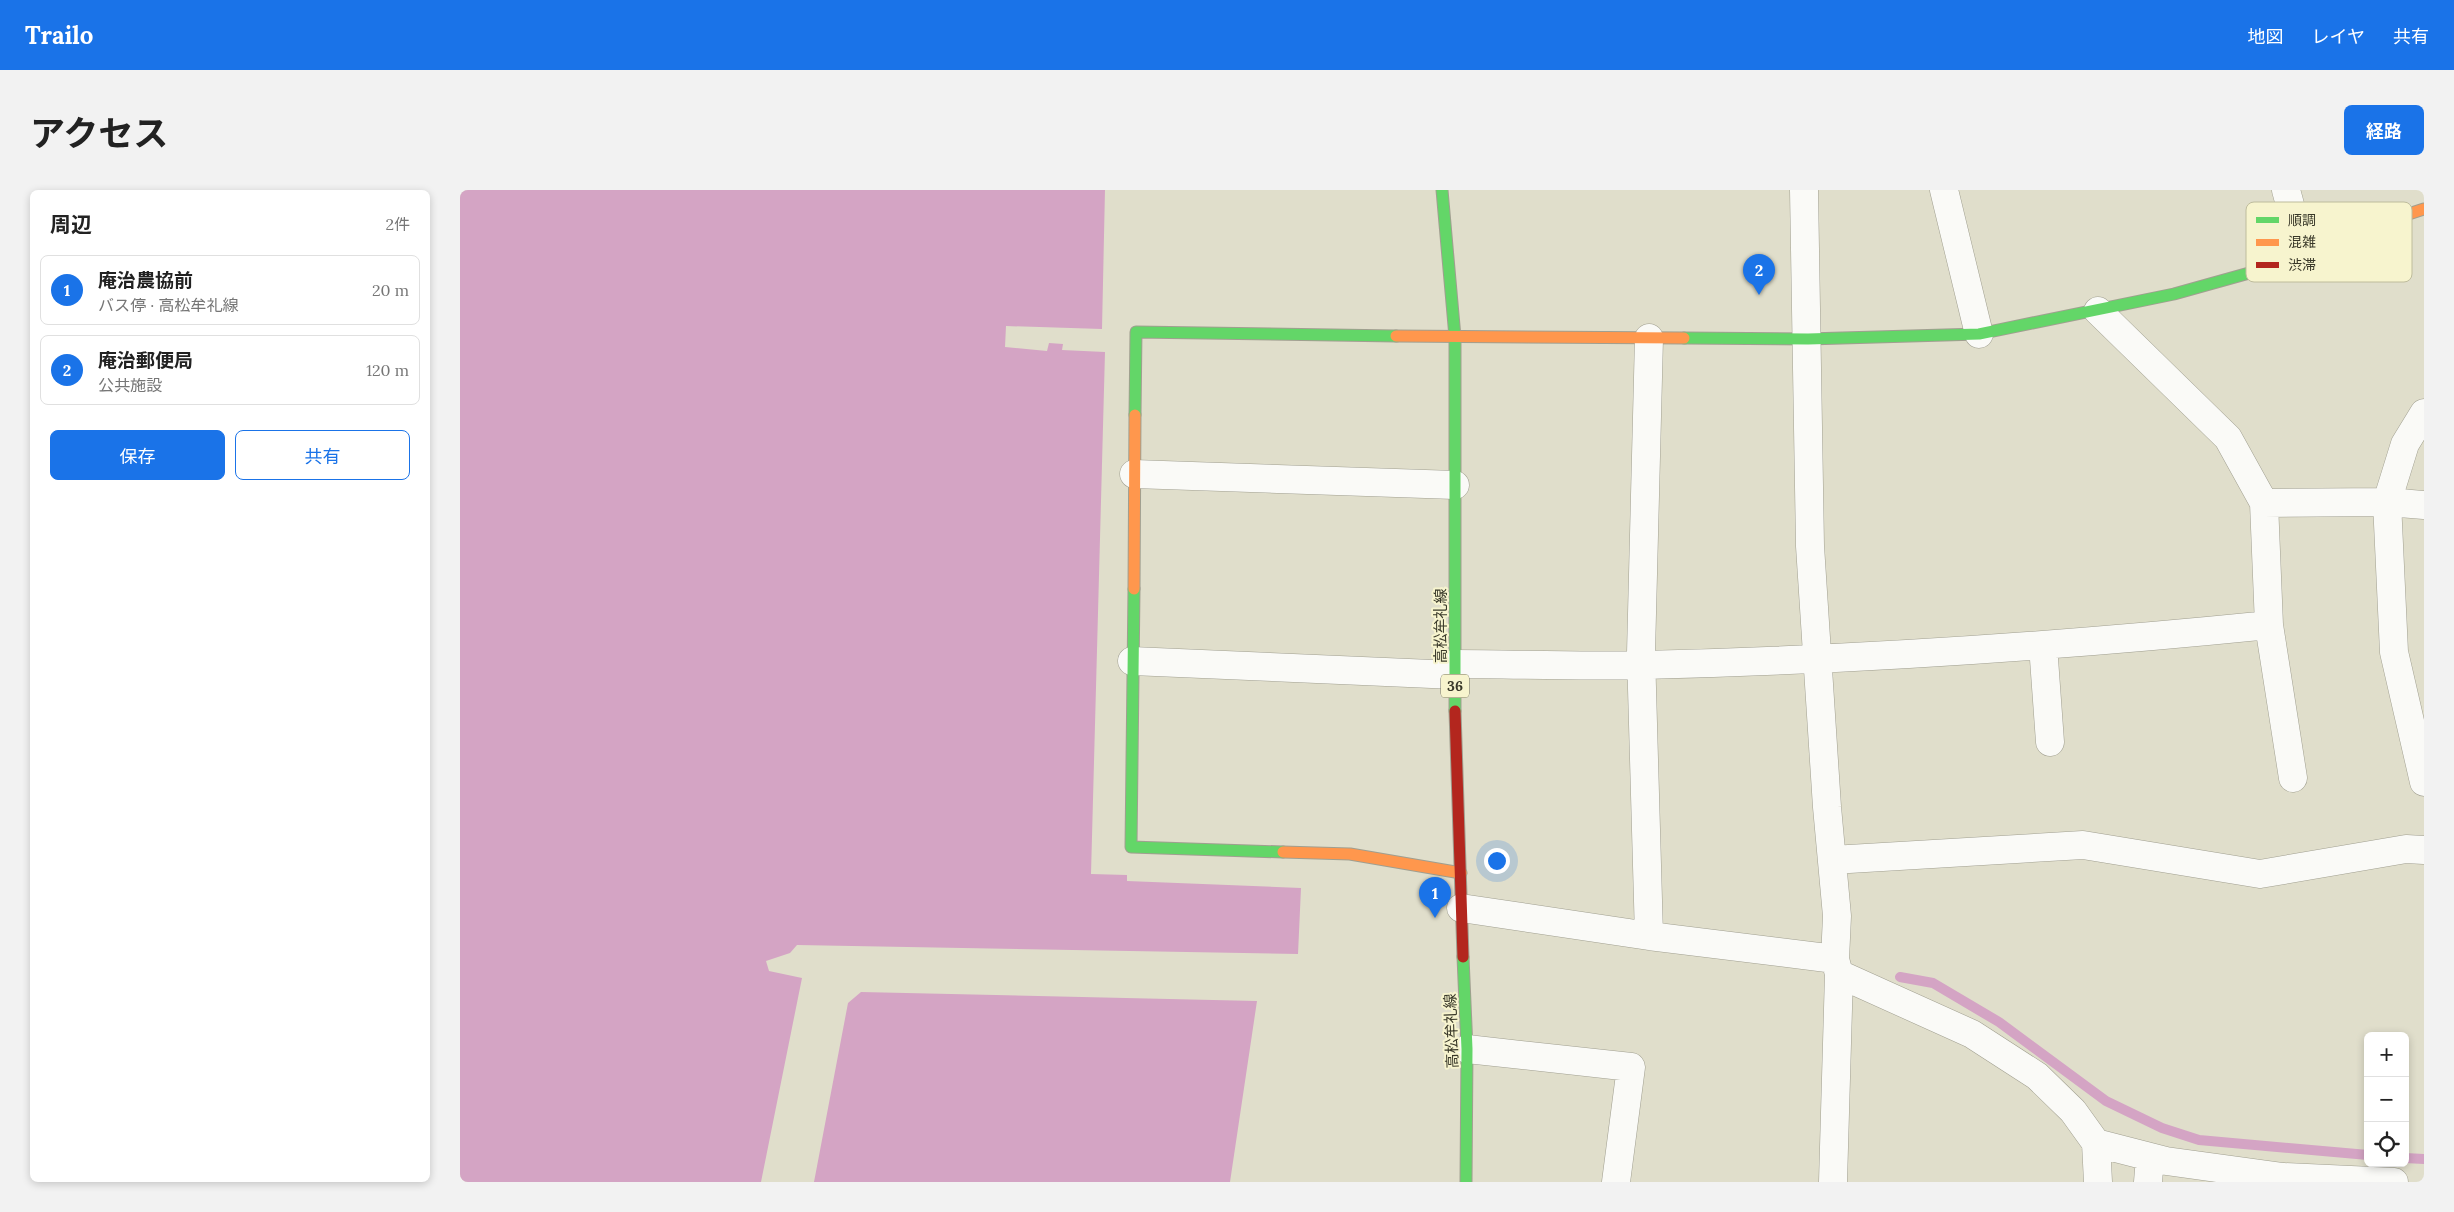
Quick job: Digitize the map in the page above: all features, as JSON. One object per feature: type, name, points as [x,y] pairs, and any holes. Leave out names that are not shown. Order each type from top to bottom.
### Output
[{"type":"street","name":"高松牟礼線","points":[[1442,190],[1455,338],[1454,670],[1467,1049],[1466,1182]]},
{"type":"street","points":[[1804,190],[1810,546],[1837,916],[1833,1182]]},
{"type":"street","points":[[1944,190],[1978,334]]},
{"type":"street","points":[[2412,213],[2424,209]]},
{"type":"street","points":[[1461,873],[1350,854],[1131,847],[1136,332],[1455,338],[1808,339],[1978,334],[2174,294],[2246,274]]},
{"type":"street","points":[[2098,311],[2228,438],[2264,503],[2270,625],[2293,778]]},
{"type":"street","points":[[1649,338],[1641,665],[1649,936]]},
{"type":"street","points":[[2424,413],[2405,444],[2387,502],[2394,652],[2424,782]]},
{"type":"street","points":[[1134,474],[1455,485]]},
{"type":"street","points":[[2264,503],[2387,502],[2424,505]]},
{"type":"street","points":[[1132,662],[1454,670],[1641,665],[1818,659],[2043,646],[2270,625]]},
{"type":"street","points":[[2043,646],[2050,742]]},
{"type":"street","points":[[1832,860],[2083,845],[2260,874],[2406,849],[2424,850]]},
{"type":"street","points":[[1461,908],[1837,967],[1972,1034],[2037,1076],[2073,1111],[2096,1143],[2149,1170],[2166,1162],[2291,1180],[2394,1182]]},
{"type":"street","points":[[1467,1049],[1631,1067],[1616,1182]]},
{"type":"street","points":[[2096,1143],[2098,1182]]},
{"type":"shaded area","points":[[460,190],[1105,190],[1102,329],[1006,326],[1005,347],[1047,351],[1049,343],[1063,344],[1062,350],[1105,352],[1091,874],[1127,875],[1127,881],[1301,888],[1298,954],[797,945],[790,953],[766,961],[769,971],[802,978],[761,1182],[460,1182]]},
{"type":"shaded area","points":[[861,992],[1257,1001],[1230,1182],[814,1182],[848,1003]]},
{"type":"waterway","points":[[1900,977],[1933,983],[1999,1022],[2106,1101],[2162,1128],[2199,1140],[2364,1155]]},
{"type":"waterway","points":[[2409,1158],[2424,1159]]},
{"type":"traffic: fast","points":[[1442,190],[1455,337],[1455,711]]},
{"type":"traffic: fast","points":[[1684,338],[1808,339],[1979,334],[2174,294],[2246,274]]},
{"type":"traffic: fast","points":[[1135,415],[1136,332],[1396,336]]},
{"type":"traffic: fast","points":[[1134,589],[1131,847],[1283,852]]},
{"type":"traffic: fast","points":[[1463,957],[1467,1049],[1466,1182]]},
{"type":"traffic: slow","points":[[2412,213],[2424,209]]},
{"type":"traffic: slow","points":[[1396,336],[1684,338]]},
{"type":"traffic: slow","points":[[1134,589],[1135,415]]},
{"type":"traffic: slow","points":[[1283,852],[1350,854],[1461,873]]},
{"type":"traffic: jam","points":[[1455,711],[1463,957]]},
{"type":"place","name":"庵治郵便局","points":[[1759,295]]},
{"type":"place","name":"庵治農協前","points":[[1435,918]]}]
